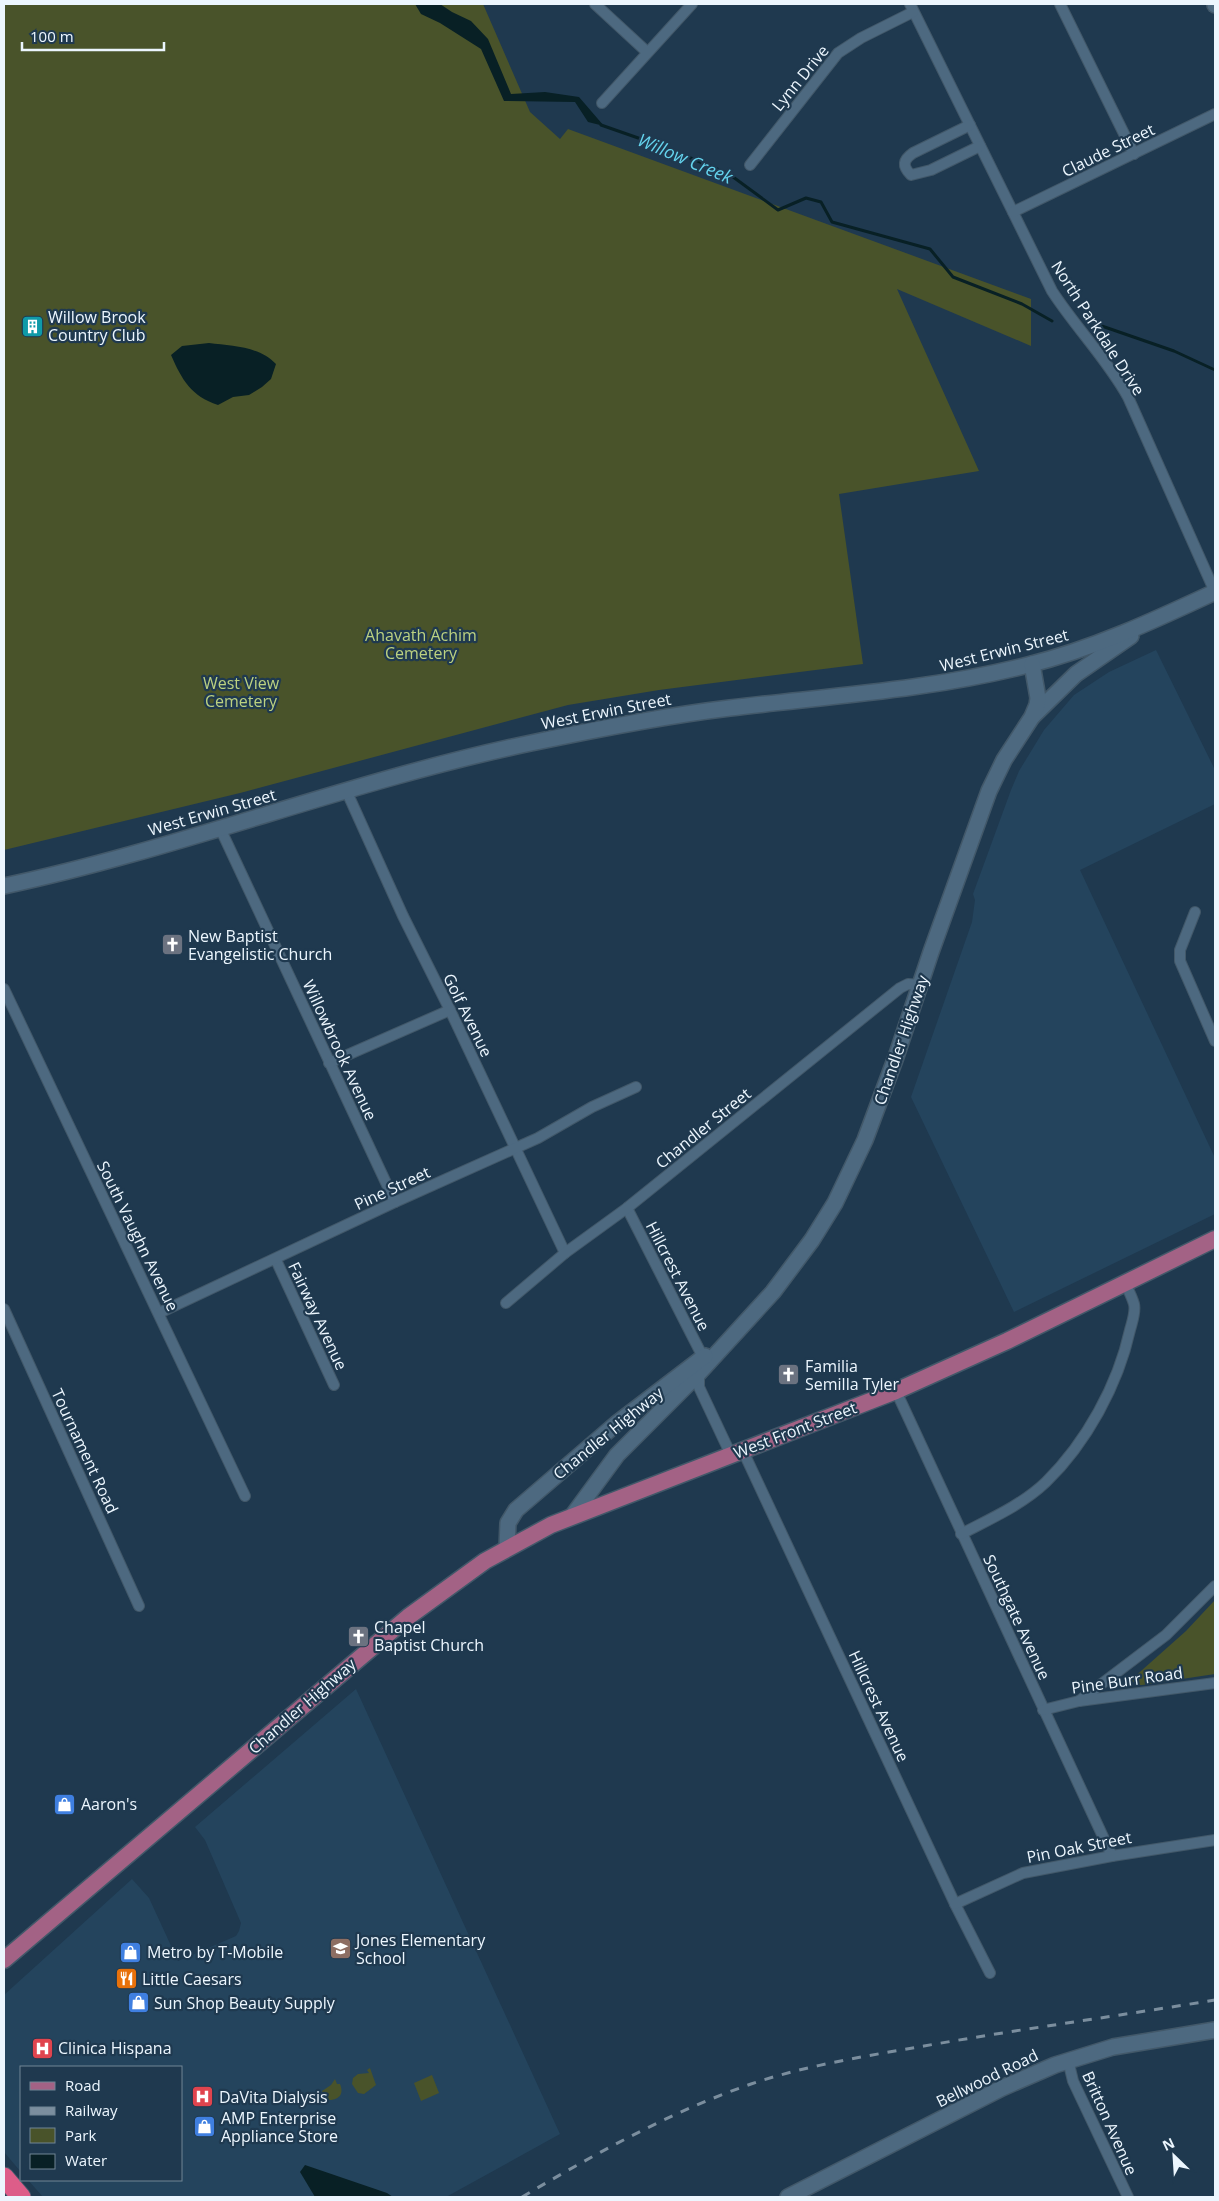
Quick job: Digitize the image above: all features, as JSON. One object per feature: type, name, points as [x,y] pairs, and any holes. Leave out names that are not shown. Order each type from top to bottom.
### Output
[{"type":"highway","points":[[4,2177],[21,2197]]},
{"type":"main road","name":"West Front Street","points":[[507,1547],[573,1515],[896,1391],[1007,1341],[1215,1240]]},
{"type":"main road","name":"Chandler Highway","points":[[4,1960],[408,1617],[443,1590],[507,1547]]},
{"type":"street","points":[[595,4],[647,52]]},
{"type":"street","points":[[602,102],[692,4]]},
{"type":"street","points":[[1060,4],[1134,154]]},
{"type":"street","name":"North Parkdale Drive","points":[[912,8],[1052,291],[1068,315],[1116,376],[1128,397],[1215,592]]},
{"type":"street","name":"Lynn Drive","points":[[750,165],[838,53],[912,8]]},
{"type":"street","name":"Claude Street","points":[[1013,212],[1215,114]]},
{"type":"street","points":[[970,125],[913,152],[904,162],[906,170],[912,175],[931,170],[980,146]]},
{"type":"street","name":"West Erwin Street","points":[[4,886],[85,867],[346,790],[497,750],[628,724],[729,708],[937,684],[1032,664],[1097,643],[1215,592]]},
{"type":"street","name":"Chandler Highway","points":[[573,1515],[617,1454],[773,1292],[812,1240],[835,1203],[865,1140],[989,791],[1004,760],[1032,717],[1066,683],[1088,665],[1157,618]]},
{"type":"street","name":"Chandler Highway","points":[[1032,664],[1038,698],[1032,717]]},
{"type":"street","name":"Golf Avenue","points":[[346,790],[403,916],[450,1010],[565,1253]]},
{"type":"street","name":"Willowbrook Avenue","points":[[220,828],[395,1202]]},
{"type":"street","points":[[1195,912],[1180,950],[1180,961],[1215,1041]]},
{"type":"street","name":"Chandler Street","points":[[506,1303],[565,1253],[627,1208],[900,988],[912,983],[921,985]]},
{"type":"street","name":"South Vaughn Avenue","points":[[4,989],[245,1496]]},
{"type":"street","points":[[329,1063],[450,1010]]},
{"type":"street","name":"Pine Street","points":[[159,1314],[395,1202],[516,1149],[592,1107],[636,1087]]},
{"type":"street","name":"Hillcrest Avenue","points":[[627,1208],[702,1366],[699,1387],[737,1453],[990,1973]]},
{"type":"street","name":"Fairway Avenue","points":[[276,1260],[334,1385]]},
{"type":"street","points":[[962,1534],[1009,1510],[1045,1482],[1084,1434],[1116,1374],[1128,1340],[1134,1305],[1125,1283]]},
{"type":"street","name":"Tournament Road","points":[[4,1309],[139,1606]]},
{"type":"street","name":"Chandler Highway","points":[[507,1547],[508,1523],[516,1510],[616,1424],[702,1366]]},
{"type":"street","name":"Southgate Avenue","points":[[896,1391],[1112,1856]]},
{"type":"street","points":[[1079,1701],[1166,1635],[1215,1586]]},
{"type":"street","name":"Pine Burr Road","points":[[1043,1710],[1079,1701],[1215,1683]]},
{"type":"street","name":"Pin Oak Street","points":[[955,1904],[1023,1873],[1112,1856],[1215,1840]]},
{"type":"street","name":"Bellwood Road","points":[[788,2197],[1015,2081],[1068,2060],[1113,2047],[1215,2030]]},
{"type":"street","name":"Britton Avenue","points":[[1068,2060],[1073,2081],[1128,2197]]},
{"type":"shaded area","points":[[1156,650],[1215,770],[1215,804],[1080,870],[1215,1158],[1215,1214],[1014,1312],[911,1097],[972,922],[975,900],[973,894],[1019,771],[1044,730],[1074,695],[1109,672]]},
{"type":"shaded area","name":"Jones Elementary School","points":[[356,1689],[560,2134],[446,2197],[43,2197],[29,2181],[182,2181],[182,2066],[20,2066],[20,2171],[4,2152],[4,1995],[132,1879],[149,1898],[178,1961],[236,1936],[241,1923],[205,1840],[195,1827]]},
{"type":"green space","name":"Willow Brook Country Club","points":[[4,4],[483,4],[530,112],[560,139],[568,129],[1031,299],[1031,346],[897,289],[979,471],[839,494],[863,664],[659,690],[568,705],[240,793],[4,850]]},
{"type":"green space","points":[[1215,1600],[1215,1674],[1142,1685],[1132,1681],[1186,1631]]},
{"type":"green space","points":[[370,2068],[376,2085],[364,2094],[358,2093],[352,2084],[353,2078],[358,2074],[369,2073],[367,2070]]},
{"type":"green space","points":[[432,2075],[439,2093],[421,2101],[414,2083]]},
{"type":"green space","points":[[335,2079],[337,2084],[340,2084],[341,2095],[333,2100],[325,2100],[322,2091],[331,2085]]},
{"type":"water","points":[[415,4],[440,4],[471,21],[488,39],[511,94],[545,92],[579,97],[604,126],[588,122],[575,102],[504,101],[481,49],[440,23],[421,14]]},
{"type":"water","points":[[209,343],[253,350],[269,358],[276,364],[271,379],[249,395],[233,397],[218,405],[201,397],[188,386],[171,355],[182,346]]},
{"type":"water","points":[[305,2165],[387,2193],[393,2197],[315,2197],[300,2172]]},
{"type":"waterway","name":"Willow Creek","points":[[601,125],[664,147],[729,174],[778,210],[806,198],[821,202],[832,222],[930,249],[953,277],[1022,304],[1052,321]]},
{"type":"waterway","name":"Willow Creek","points":[[1096,324],[1174,351],[1215,370]]},
{"type":"railway","points":[[522,2197],[605,2150],[691,2107],[772,2077],[881,2053],[1215,2000]]},
{"type":"place","name":"Willow Brook Country Club","points":[[32,326]]},
{"type":"place","name":"New Baptist Evangelistic Church","points":[[172,945]]},
{"type":"place","name":"Familia Semilla Tyler","points":[[789,1375]]},
{"type":"place","name":"Chapel Baptist Church","points":[[358,1636]]},
{"type":"place","name":"Aaron's","points":[[65,1804]]},
{"type":"place","name":"Jones Elementary School","points":[[340,1949]]},
{"type":"place","name":"Metro by T-Mobile","points":[[131,1952]]},
{"type":"place","name":"Little Caesars","points":[[126,1979]]},
{"type":"place","name":"Sun Shop Beauty Supply","points":[[138,2003]]},
{"type":"place","name":"Clinica Hispana","points":[[42,2048]]},
{"type":"place","name":"DaVita Dialysis","points":[[203,2097]]},
{"type":"place","name":"AMP Enterprise Appliance Store","points":[[205,2127]]},
{"type":"park label","name":"Ahavath Achim Cemetery","points":[[421,644]]},
{"type":"park label","name":"West View Cemetery","points":[[241,692]]}]
